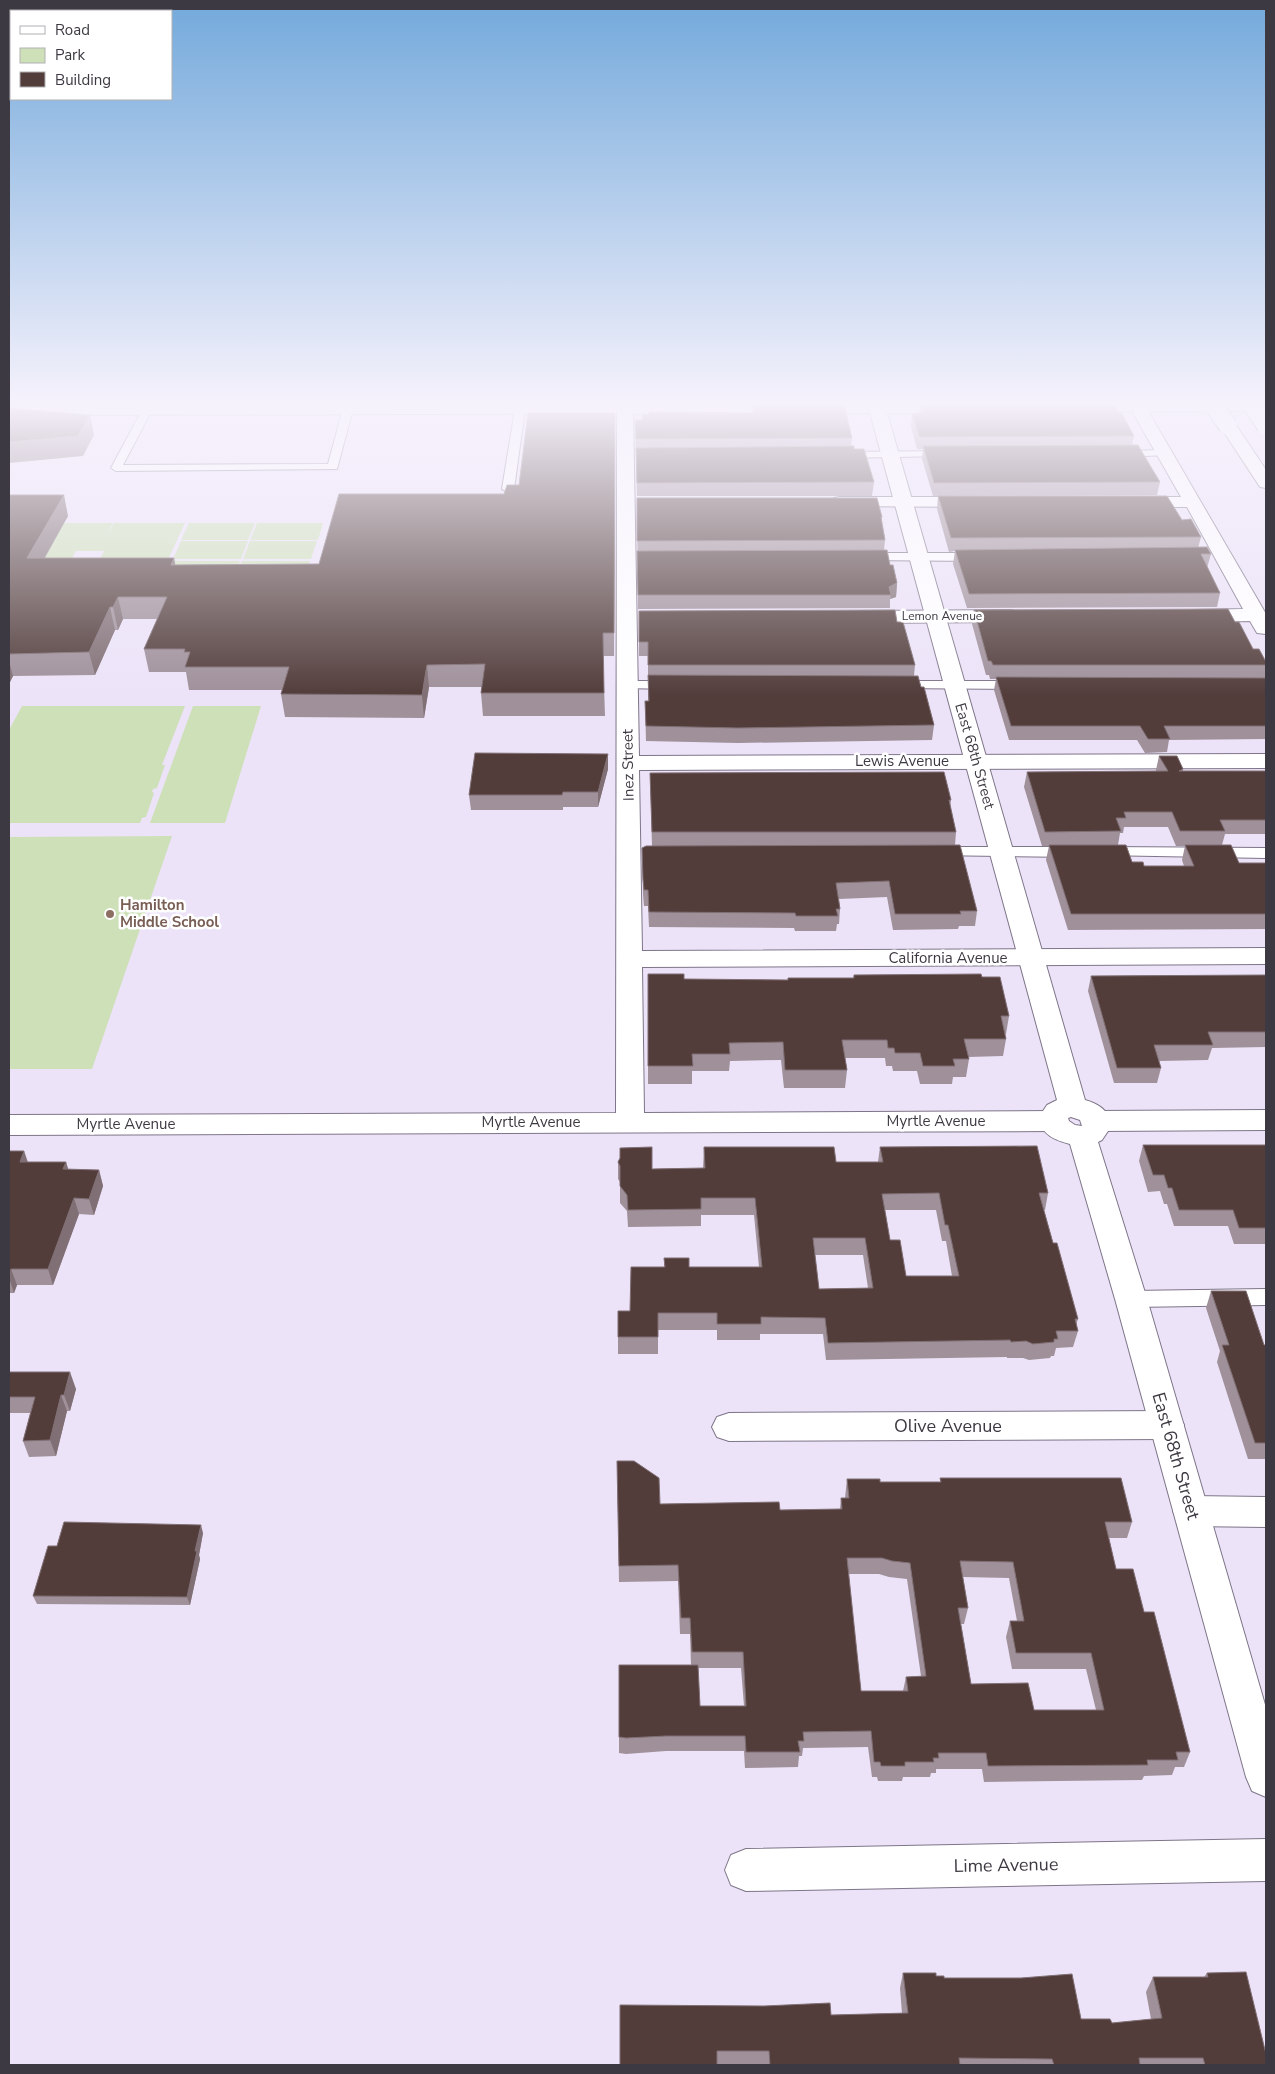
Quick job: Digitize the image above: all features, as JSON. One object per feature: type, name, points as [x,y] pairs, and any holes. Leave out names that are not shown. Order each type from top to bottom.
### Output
[{"type":"main road","name":"Inez Street","points":[[630,1122],[630,959],[634,854],[628,763],[628,685],[637,617],[631,559],[635,501]]},
{"type":"main road","points":[[822,502],[995,502]]},
{"type":"main road","name":"East 68th Street","points":[[904,502],[1032,957],[1076,1121],[1131,1298],[1266,1777]]},
{"type":"main road","points":[[1114,502],[1194,502],[1262,624]]},
{"type":"main road","name":"Lemon Avenue","points":[[841,617],[1030,616]]},
{"type":"main road","points":[[1178,616],[1262,624]]},
{"type":"main road","name":"Lewis Avenue","points":[[628,763],[1266,761]]},
{"type":"main road","name":"California Avenue","points":[[630,959],[1266,956]]},
{"type":"main road","name":"Myrtle Avenue","points":[[9,1125],[1266,1120]]},
{"type":"main road","name":"Olive Avenue","points":[[729,1428],[1167,1425]]},
{"type":"main road","points":[[1191,1511],[1266,1512]]},
{"type":"main road","name":"Lime Avenue","points":[[746,1870],[1266,1860]]},
{"type":"lane","points":[[854,557],[990,556]]},
{"type":"lane","points":[[1204,556],[1224,556]]},
{"type":"lane","points":[[628,685],[687,685]]},
{"type":"lane","points":[[886,685],[1030,685]]},
{"type":"lane","points":[[922,853],[1266,853]]},
{"type":"lane","points":[[1131,1298],[1266,1297]]},
{"type":"green space","points":[[44,523],[113,523],[108,534],[114,523],[185,523],[159,579],[90,579],[104,551],[76,551],[69,563],[21,563]]},
{"type":"green space","points":[[189,523],[255,523],[248,540],[181,540]]},
{"type":"green space","points":[[257,523],[323,523],[318,540],[250,540]]},
{"type":"green space","points":[[181,541],[248,541],[241,559],[173,559]]},
{"type":"green space","points":[[250,541],[317,541],[311,559],[243,559]]},
{"type":"green space","points":[[172,561],[240,561],[233,579],[164,579]]},
{"type":"green space","points":[[242,561],[310,561],[305,579],[235,579]]},
{"type":"green space","points":[[22,706],[185,706],[162,765],[165,765],[157,788],[153,789],[152,792],[154,793],[146,817],[142,818],[140,823],[9,823],[9,730]]},
{"type":"green space","points":[[193,706],[261,706],[225,823],[150,823]]},
{"type":"green space","points":[[172,836],[92,1069],[9,1069],[9,837]]},
{"type":"building","points":[[9,501],[61,501],[27,558],[174,558],[171,565],[319,564],[337,501],[615,501],[614,633],[603,633],[604,693],[481,693],[485,664],[427,665],[422,695],[281,694],[289,667],[185,667],[190,652],[184,652],[185,649],[144,649],[167,597],[118,597],[113,607],[110,607],[89,652],[9,654]]},
{"type":"building","points":[[637,501],[878,501],[885,540],[637,541]]},
{"type":"building","points":[[939,501],[1170,501],[1182,520],[1191,519],[1201,537],[951,538]]},
{"type":"building","points":[[1207,547],[1211,554],[1201,554],[1220,593],[969,594],[955,550]]},
{"type":"building","points":[[887,550],[897,583],[889,587],[891,595],[638,595],[637,551]]},
{"type":"building","points":[[1228,609],[1235,622],[1239,622],[1253,649],[1259,649],[1266,665],[993,665],[991,661],[988,661],[974,610]]},
{"type":"building","points":[[895,610],[897,622],[903,622],[915,665],[648,665],[648,642],[639,642],[639,611]]},
{"type":"building","points":[[648,675],[918,676],[921,687],[924,687],[934,725],[738,728],[646,726],[645,701],[649,701]]},
{"type":"building","points":[[996,677],[1266,678],[1266,726],[1164,726],[1170,739],[1148,739],[1140,726],[1011,726]]},
{"type":"building","points":[[475,753],[608,754],[598,792],[563,792],[562,795],[469,795]]},
{"type":"building","points":[[1159,756],[1177,756],[1183,769],[1179,771],[1266,771],[1266,820],[1220,820],[1225,831],[1180,831],[1172,812],[1124,812],[1126,818],[1116,818],[1121,831],[1045,832],[1027,772],[1168,771]]},
{"type":"building","points":[[944,772],[956,832],[652,832],[650,773]]},
{"type":"building","points":[[960,845],[977,911],[960,911],[961,914],[895,914],[889,881],[836,883],[840,909],[836,909],[838,916],[796,916],[795,913],[649,912],[648,890],[644,890],[642,848],[646,846]]},
{"type":"building","points":[[1049,845],[1126,845],[1132,862],[1143,862],[1144,866],[1194,866],[1185,845],[1231,845],[1239,863],[1266,863],[1266,914],[1071,914]]},
{"type":"building","points":[[648,974],[684,974],[684,979],[788,980],[788,978],[854,978],[854,975],[981,974],[982,977],[1000,977],[1009,1016],[1001,1016],[1006,1039],[964,1039],[969,1059],[953,1059],[955,1066],[923,1066],[920,1053],[895,1053],[894,1048],[888,1048],[887,1040],[842,1040],[847,1070],[785,1070],[783,1042],[729,1043],[730,1054],[692,1054],[693,1066],[648,1066]]},
{"type":"building","points":[[1266,975],[1266,1032],[1208,1032],[1213,1045],[1154,1045],[1161,1068],[1117,1068],[1091,976]]},
{"type":"building","points":[[1143,1145],[1266,1145],[1266,1228],[1239,1228],[1233,1210],[1179,1210],[1172,1188],[1168,1188],[1164,1175],[1153,1175]]},
{"type":"building","points":[[1037,1146],[1048,1193],[1039,1193],[1053,1243],[1057,1243],[1078,1319],[1075,1319],[1078,1331],[1056,1331],[1058,1339],[1054,1339],[1054,1342],[1033,1344],[1026,1341],[1011,1342],[1010,1340],[828,1343],[825,1318],[761,1317],[761,1324],[717,1324],[717,1313],[658,1313],[658,1337],[618,1337],[618,1311],[630,1311],[631,1267],[665,1267],[664,1258],[689,1258],[689,1267],[762,1267],[755,1198],[701,1198],[701,1209],[628,1210],[627,1195],[620,1186],[620,1166],[618,1162],[620,1148],[652,1147],[652,1169],[705,1168],[704,1147],[834,1147],[836,1162],[883,1162],[880,1147]],"holes":[[[939,1193],[945,1225],[948,1225],[959,1276],[906,1276],[900,1240],[890,1240],[882,1194]],[[813,1238],[865,1238],[873,1288],[819,1289]]]},
{"type":"building","points":[[9,1151],[24,1151],[20,1162],[66,1162],[63,1169],[99,1170],[89,1199],[74,1198],[48,1269],[11,1269],[9,1276]]},
{"type":"building","points":[[1211,1291],[1246,1291],[1264,1345],[1266,1345],[1266,1443],[1255,1443],[1222,1345],[1229,1345]]},
{"type":"building","points":[[9,1372],[70,1372],[64,1395],[61,1395],[50,1440],[23,1441],[35,1397],[9,1397]]},
{"type":"building","points":[[617,1461],[634,1461],[659,1478],[660,1504],[779,1502],[780,1510],[842,1509],[841,1498],[849,1498],[847,1479],[880,1479],[880,1482],[941,1482],[940,1478],[1121,1478],[1132,1522],[1105,1522],[1116,1569],[1133,1569],[1144,1612],[1154,1612],[1190,1752],[1176,1752],[1178,1760],[1147,1760],[1148,1765],[988,1766],[986,1753],[938,1753],[939,1758],[933,1758],[934,1762],[905,1762],[905,1766],[881,1766],[880,1762],[874,1762],[871,1731],[803,1732],[804,1741],[798,1741],[800,1752],[746,1752],[745,1736],[619,1737],[619,1665],[698,1665],[700,1706],[746,1706],[743,1652],[692,1652],[690,1618],[681,1618],[678,1565],[619,1566]],"holes":[[[847,1558],[882,1558],[910,1563],[926,1676],[906,1677],[908,1691],[861,1691]],[[960,1561],[1013,1562],[1024,1621],[1010,1621],[1016,1653],[1091,1653],[1104,1710],[1034,1710],[1028,1683],[971,1684],[958,1608],[968,1608]]]},
{"type":"building","points":[[64,1522],[201,1525],[187,1597],[33,1596],[48,1546],[57,1546]]},
{"type":"building","points":[[1246,1972],[1266,2054],[1266,2065],[1205,2065],[1203,2058],[1139,2058],[1140,2065],[1054,2065],[1052,2059],[959,2058],[960,2065],[770,2065],[769,2051],[717,2051],[717,2065],[620,2065],[620,2005],[764,2006],[830,2003],[831,2015],[908,2013],[903,1973],[936,1973],[936,1976],[944,1976],[944,1978],[1021,1978],[1072,1974],[1081,2019],[1110,2019],[1112,2023],[1162,2018],[1153,1977],[1208,1977],[1207,1973]]},
{"type":"place","name":"Hamilton Middle School","points":[[110,914]]}]
